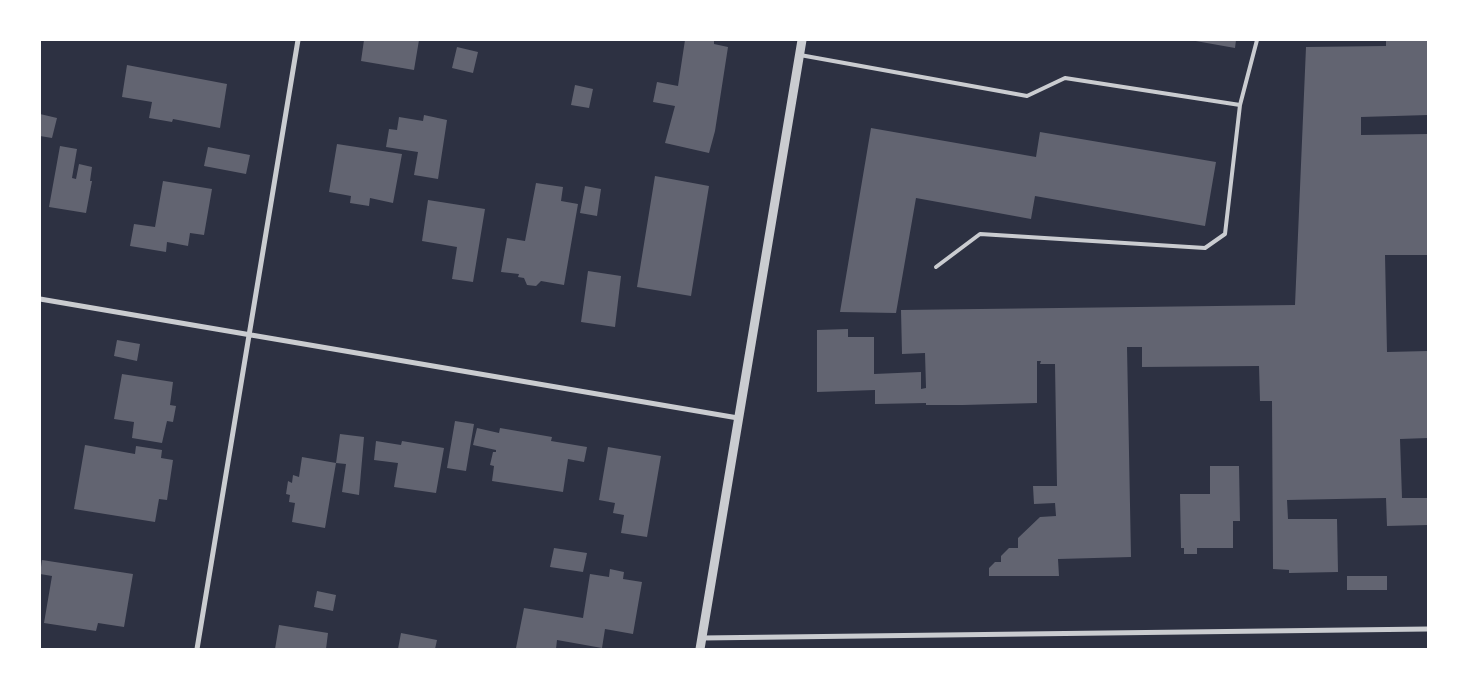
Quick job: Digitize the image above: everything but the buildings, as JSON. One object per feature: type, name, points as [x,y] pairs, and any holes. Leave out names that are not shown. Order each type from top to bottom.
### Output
[{"type":"street","points":[[197,649],[298,40]]},
{"type":"street","points":[[700,649],[802,40]]},
{"type":"street","points":[[40,299],[738,418]]},
{"type":"street","points":[[702,638],[1428,629]]},
{"type":"lane","points":[[936,268],[980,234],[1205,248],[1225,234],[1240,105],[1257,40]]},
{"type":"lane","points":[[800,55],[1027,96],[1064,78],[1240,105]]}]
